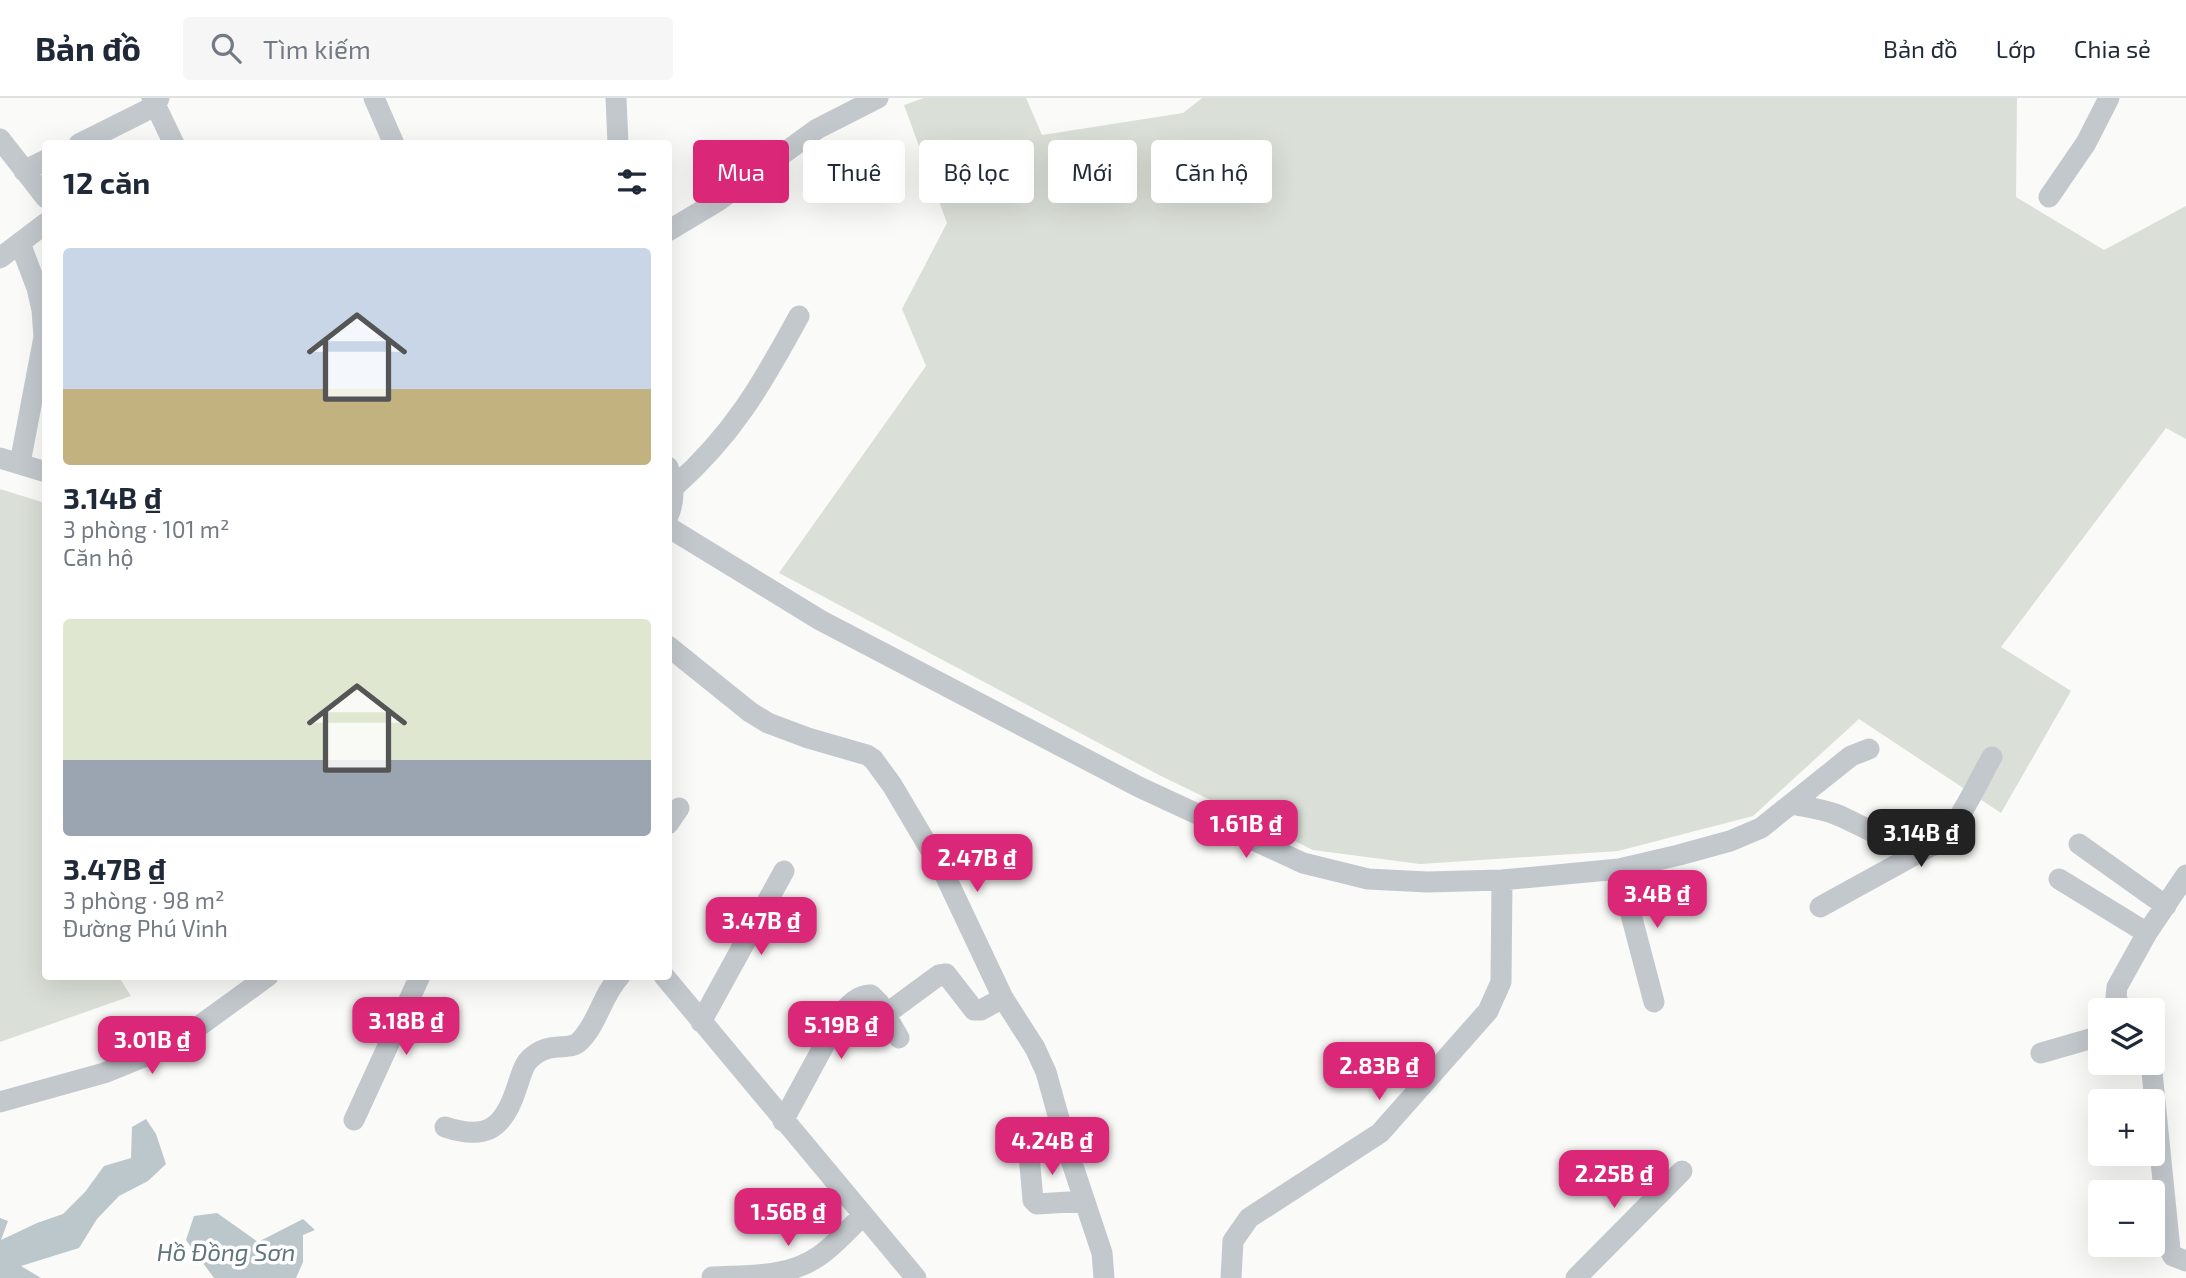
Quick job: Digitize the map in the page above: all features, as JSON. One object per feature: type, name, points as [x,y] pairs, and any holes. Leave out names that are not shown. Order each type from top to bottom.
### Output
[{"type":"street","points":[[374,98],[392,140]]},
{"type":"street","points":[[617,98],[618,140]]},
{"type":"street","points":[[672,229],[718,201],[817,129],[878,98]]},
{"type":"street","points":[[2049,197],[2086,143],[2109,98]]},
{"type":"street","points":[[86,140],[155,101],[171,140]]},
{"type":"street","points":[[0,139],[42,193]]},
{"type":"street","points":[[24,170],[42,162]]},
{"type":"street","points":[[0,258],[42,226]]},
{"type":"street","points":[[20,243],[37,288],[42,310]]},
{"type":"street","points":[[672,476],[711,452],[734,425],[767,374],[799,316]]},
{"type":"street","points":[[42,344],[10,461],[42,471]]},
{"type":"street","points":[[672,529],[820,620],[995,714],[1139,787],[1303,863],[1368,879],[1427,882],[1502,880],[1619,869],[1679,855],[1730,841],[1761,828],[1851,756],[1869,749]]},
{"type":"street","points":[[672,649],[768,723],[808,738],[851,749],[873,759],[892,785],[943,870],[1003,998],[1035,1048],[1046,1072],[1068,1151],[1102,1253],[1104,1278]]},
{"type":"street","points":[[1820,907],[1941,839],[1954,824],[1992,757]]},
{"type":"street","points":[[1792,804],[1836,814],[1875,834],[1912,846],[1929,847]]},
{"type":"street","points":[[2079,844],[2165,906]]},
{"type":"street","points":[[1619,869],[1654,1002]]},
{"type":"street","points":[[701,1022],[784,871]]},
{"type":"street","points":[[2117,998],[2118,987],[2147,933],[2186,875]]},
{"type":"street","points":[[2059,879],[2147,933]]},
{"type":"street","points":[[1231,1278],[1233,1241],[1249,1219],[1380,1133],[1488,1011],[1501,982],[1502,880]]},
{"type":"street","points":[[886,1014],[939,975],[946,974],[974,1010],[981,1010],[1003,998]]},
{"type":"street","points":[[0,1102],[104,1073],[173,1045],[262,980]]},
{"type":"street","points":[[354,1120],[418,980]]},
{"type":"street","points":[[445,1127],[479,1133],[496,1125],[510,1110],[525,1065],[538,1051],[579,1043],[616,980]]},
{"type":"street","points":[[667,980],[916,1278]]},
{"type":"street","points":[[783,1121],[841,1014],[848,1006],[868,995],[876,998],[899,1038]]},
{"type":"street","points":[[2041,1053],[2088,1039]]},
{"type":"street","points":[[2152,1075],[2170,1250],[2173,1256],[2186,1261]]},
{"type":"street","points":[[1028,1143],[1033,1200],[1037,1204],[1085,1201]]},
{"type":"street","points":[[1576,1278],[1682,1171]]},
{"type":"street","points":[[712,1277],[770,1274],[801,1266],[831,1247],[863,1215]]},
{"type":"shaded area","points":[[924,98],[1026,98],[1042,135],[1183,113],[1202,98],[2017,98],[2016,197],[2104,250],[2186,206],[2186,439],[2166,428],[2001,647],[2071,691],[2001,813],[1859,719],[1753,816],[1618,851],[1420,864],[1313,850],[1159,775],[779,573],[926,366],[902,309],[947,223],[940,203],[1034,203],[1034,140],[919,140],[919,146],[904,105]]},
{"type":"shaded area","points":[[0,489],[42,502],[42,980],[121,980],[131,996],[0,1042]]},
{"type":"water","name":"Hồ Đồng Sơn","points":[[146,1119],[156,1134],[166,1164],[148,1181],[119,1196],[97,1219],[79,1248],[21,1266],[41,1278],[0,1278],[0,1218],[8,1221],[1,1240],[63,1214],[85,1192],[104,1166],[131,1158],[132,1127]]},
{"type":"water","name":"Hồ Đồng Sơn","points":[[217,1213],[258,1242],[303,1219],[315,1230],[303,1235],[303,1262],[296,1278],[214,1278],[186,1240],[194,1216]]}]
